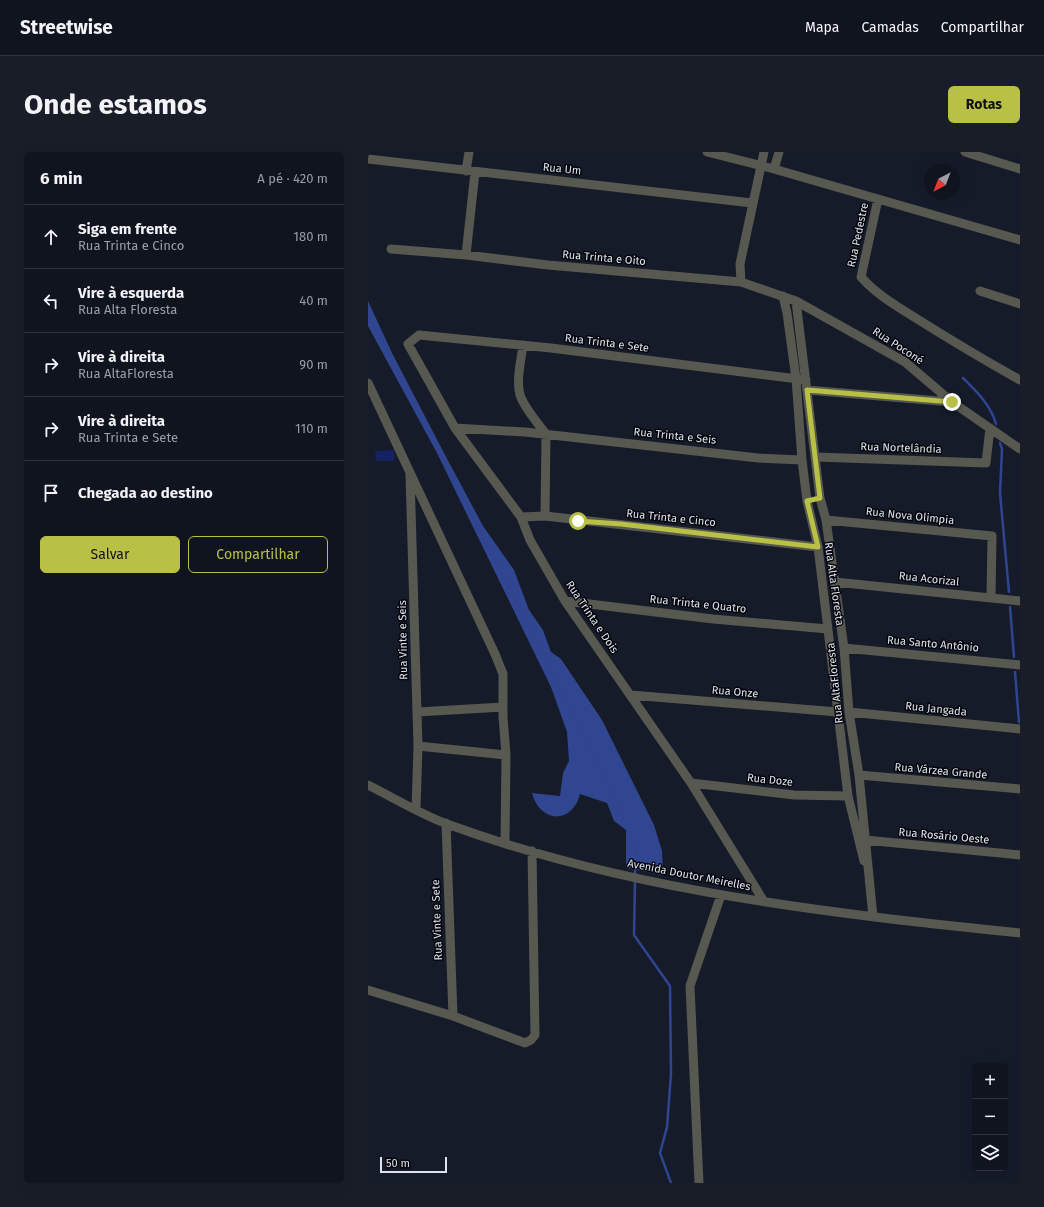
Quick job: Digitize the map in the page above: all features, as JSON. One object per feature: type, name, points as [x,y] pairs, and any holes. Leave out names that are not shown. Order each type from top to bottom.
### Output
[{"type":"street","points":[[466,255],[470,171],[469,152]]},
{"type":"street","points":[[707,152],[774,169],[1020,240]]},
{"type":"street","points":[[741,282],[740,264],[764,152]]},
{"type":"street","points":[[774,169],[779,152]]},
{"type":"street","points":[[965,152],[1020,169]]},
{"type":"street","name":"Rua Um","points":[[368,159],[752,203]]},
{"type":"street","name":"Rua Pedestre","points":[[878,199],[861,277],[870,288],[901,309],[940,334],[1020,380]]},
{"type":"street","name":"Rua Trinta e Oito","points":[[391,249],[741,282],[783,296]]},
{"type":"street","points":[[980,291],[1020,304]]},
{"type":"street","name":"Rua Poconé","points":[[783,296],[796,301],[905,362],[952,402],[1020,449]]},
{"type":"street","name":"Rua Alta Floresta","points":[[783,296],[801,379],[802,460],[807,501],[818,547],[848,796],[861,853],[868,873]]},
{"type":"street","name":"Rua AltaFloresta","points":[[796,301],[801,379],[807,390],[820,498],[826,520],[844,648],[849,712],[859,776],[868,873]]},
{"type":"street","name":"Rua Trinta e Sete","points":[[408,344],[419,335],[523,345],[801,379]]},
{"type":"street","name":"Rua Trinta e Dois","points":[[408,344],[455,428],[522,517],[530,540],[565,601],[691,783],[763,900]]},
{"type":"street","points":[[523,345],[519,376],[520,395],[536,423],[546,434],[545,516]]},
{"type":"street","points":[[368,383],[410,470],[503,674],[503,707],[506,755],[505,842]]},
{"type":"street","points":[[807,390],[952,402]]},
{"type":"street","points":[[455,428],[546,434]]},
{"type":"street","name":"Rua Nortelândia","points":[[816,457],[986,463],[990,428]]},
{"type":"street","name":"Rua Trinta e Seis","points":[[546,434],[758,458],[802,460]]},
{"type":"street","name":"Rua Vinte e Seis","points":[[410,470],[418,746],[416,810]]},
{"type":"street","points":[[807,501],[820,498]]},
{"type":"street","name":"Rua Trinta e Cinco","points":[[522,517],[545,516],[818,547]]},
{"type":"street","name":"Rua Nova Olimpia","points":[[826,520],[992,536],[991,598]]},
{"type":"street","name":"Rua Acorizal","points":[[835,582],[1020,600]]},
{"type":"street","name":"Rua Trinta e Quatro","points":[[565,601],[712,619],[828,629]]},
{"type":"street","name":"Rua Santo Antônio","points":[[844,648],[1020,665]]},
{"type":"street","name":"Rua Onze","points":[[631,695],[838,712]]},
{"type":"street","points":[[417,712],[503,707]]},
{"type":"street","name":"Rua Jangada","points":[[849,712],[1020,729]]},
{"type":"street","points":[[418,746],[506,755]]},
{"type":"street","name":"Rua Várzea Grande","points":[[859,776],[1020,790]]},
{"type":"street","name":"Rua Doze","points":[[691,783],[794,795],[848,796]]},
{"type":"street","name":"Avenida Doutor Meirelles","points":[[368,785],[416,810],[446,823],[532,851],[629,876],[721,895],[873,917],[1020,933]]},
{"type":"street","name":"Rua Vinte e Sete","points":[[446,823],[453,1016]]},
{"type":"street","name":"Rua Rosário Oeste","points":[[865,840],[1020,855]]},
{"type":"street","points":[[368,990],[453,1016],[525,1043],[531,1040],[535,1035],[532,851]]},
{"type":"street","points":[[868,873],[873,917]]},
{"type":"street","points":[[699,1183],[690,986],[721,895]]},
{"type":"shaded area","points":[[368,301],[392,353],[483,526],[514,570],[529,610],[543,630],[551,652],[561,659],[602,720],[654,825],[662,851],[663,875],[626,868],[626,830],[614,821],[607,803],[580,794],[576,804],[570,811],[563,815],[556,816],[549,815],[536,803],[532,793],[560,796],[563,773],[569,761],[567,732],[551,687],[437,453],[368,326]]},
{"type":"shaded area","points":[[394,450],[394,461],[376,461],[375,451]]},
{"type":"waterway","points":[[368,312],[608,781],[636,850],[635,875]]},
{"type":"waterway","points":[[963,378],[978,393],[987,405],[996,424]]},
{"type":"waterway","points":[[1000,443],[1002,449],[1000,493],[1009,592]]},
{"type":"waterway","points":[[1010,607],[1014,657]]},
{"type":"waterway","points":[[1015,672],[1019,722]]},
{"type":"waterway","points":[[635,880],[634,935],[670,986],[671,1074],[667,1127],[660,1153],[671,1183]]},
{"type":"route","points":[[578,521],[621,524],[787,542],[818,547],[807,501],[820,498],[807,390],[952,402]]}]
